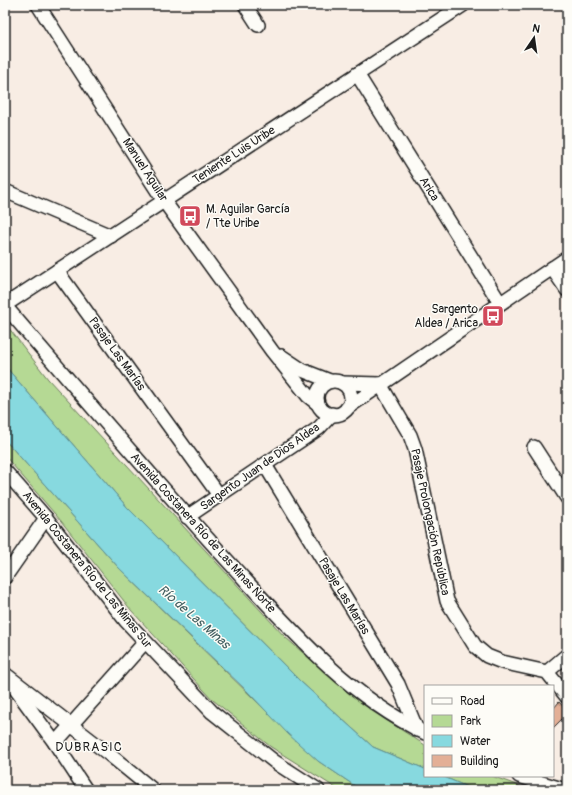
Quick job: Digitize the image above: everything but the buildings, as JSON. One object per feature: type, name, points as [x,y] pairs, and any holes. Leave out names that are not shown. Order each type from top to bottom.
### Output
[{"type":"street","name":"Manuel Aguilar","points":[[38,5],[164,201],[272,351],[308,396],[318,404]]},
{"type":"street","points":[[245,5],[258,25]]},
{"type":"street","name":"Teniente Luis Uribe","points":[[5,305],[463,5]]},
{"type":"street","name":"Arica","points":[[357,74],[500,303]]},
{"type":"street","points":[[5,191],[111,236]]},
{"type":"street","points":[[380,384],[336,382],[320,387],[317,398],[318,404],[326,412],[337,414],[567,258]]},
{"type":"street","points":[[552,268],[567,290]]},
{"type":"street","name":"Pasaje Las Marías","points":[[57,271],[219,495]]},
{"type":"street","name":"Avenida Costanera Río de Las Minas Norte","points":[[5,305],[187,517],[299,639],[334,672],[374,704],[421,732]]},
{"type":"street","name":"Manuel Aguilar","points":[[272,351],[302,370],[336,382]]},
{"type":"street","points":[[336,382],[346,386],[351,397],[347,408]]},
{"type":"street","name":"Pasaje Prolongación República","points":[[380,384],[385,390],[410,435],[415,449],[447,601],[475,646],[487,656],[502,662],[547,672]]},
{"type":"street","name":"Sargento Juan de Dios Aldea","points":[[187,517],[319,428],[332,414]]},
{"type":"street","points":[[534,447],[567,498]]},
{"type":"street","name":"Pasaje Las Marías","points":[[264,465],[398,684],[421,732]]},
{"type":"street","name":"Avenida Costanera Río de Las Minas Sur","points":[[5,471],[46,518],[126,621],[212,712],[275,762],[318,790]]},
{"type":"street","points":[[5,577],[46,518]]},
{"type":"street","points":[[55,743],[145,642]]},
{"type":"street","points":[[567,655],[547,672],[567,697]]},
{"type":"street","points":[[5,675],[72,725],[153,790]]},
{"type":"street","points":[[5,675],[55,743],[86,790]]},
{"type":"street","points":[[522,777],[565,790]]},
{"type":"green space","points":[[5,323],[48,379],[285,637],[372,711],[424,744],[424,769],[373,747],[301,682],[127,507],[5,366]]},
{"type":"green space","points":[[5,440],[119,568],[318,761],[361,790],[339,790],[271,747],[213,700],[131,610],[61,521],[5,456]]},
{"type":"green space","points":[[444,777],[495,777],[530,790],[474,790]]},
{"type":"water","name":"Río de Las Minas","points":[[5,366],[127,507],[301,682],[373,747],[424,769],[424,777],[444,777],[474,790],[361,790],[318,761],[288,734],[247,691],[119,568],[5,440]]},
{"type":"place","name":"M. Aguilar García / Tte Uribe","points":[[190,216]]},
{"type":"place","name":"Sargento Aldea / Arica","points":[[493,316]]},
{"type":"district","name":"DUBRASIC","points":[[89,747]]}]
